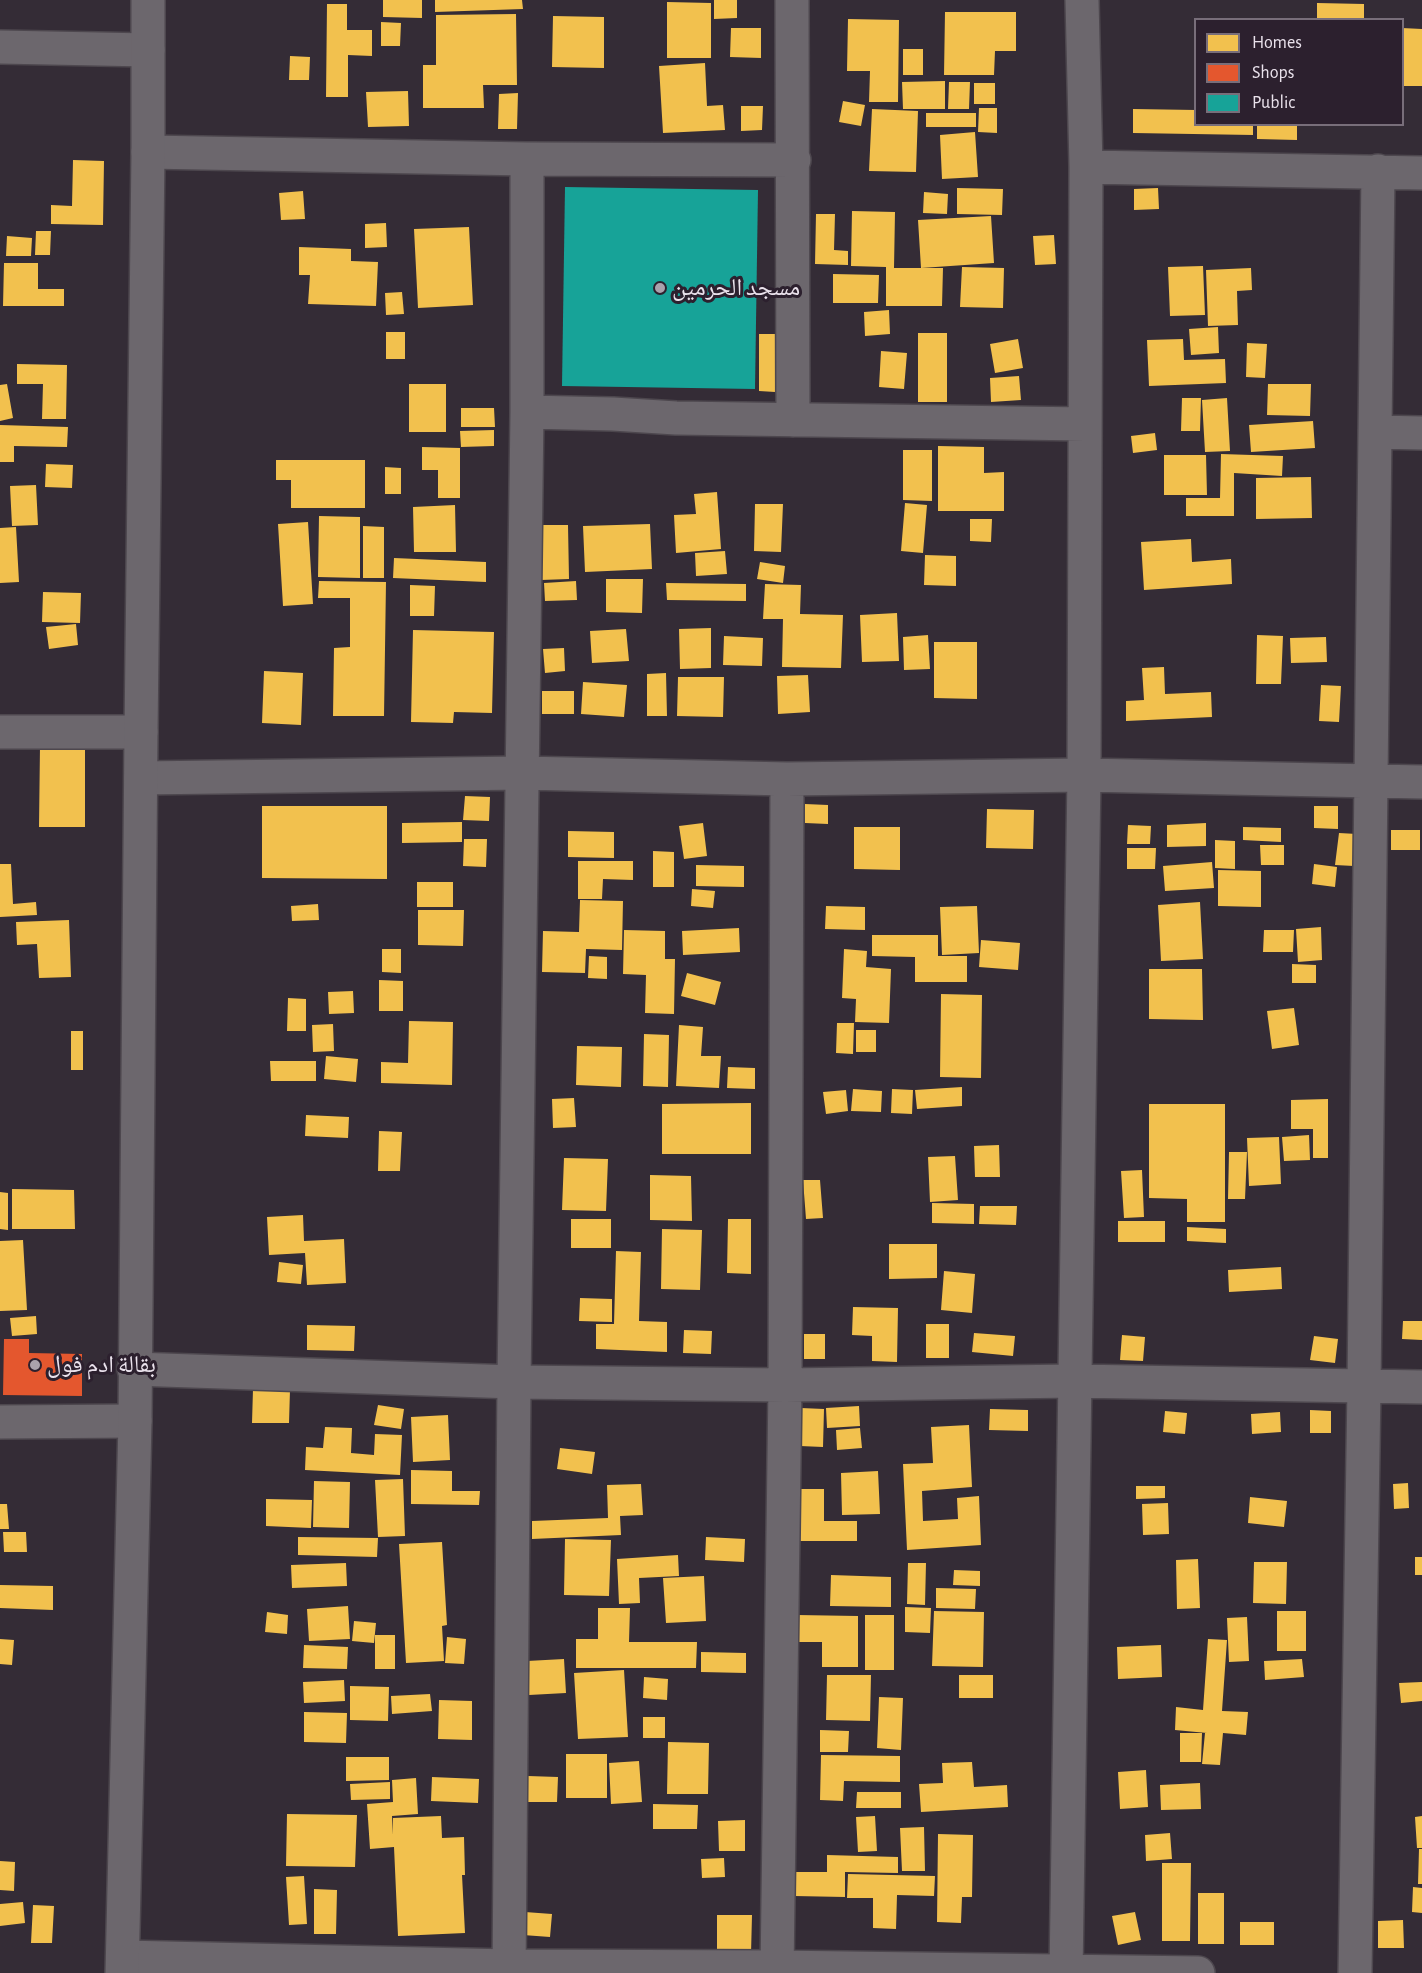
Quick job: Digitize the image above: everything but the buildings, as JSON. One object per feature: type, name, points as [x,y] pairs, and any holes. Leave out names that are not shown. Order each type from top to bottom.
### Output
[{"type":"street","points":[[148,0],[135,1421],[122,1965],[509,1970],[1198,1973]]},
{"type":"street","points":[[792,0],[794,420]]},
{"type":"street","points":[[1066,1972],[1084,776],[1086,167],[1082,0]]},
{"type":"street","points":[[0,47],[147,50]]},
{"type":"street","points":[[148,152],[527,159],[794,160]]},
{"type":"street","points":[[509,1970],[527,412],[527,159]]},
{"type":"street","points":[[1086,167],[1422,173]]},
{"type":"street","points":[[1355,1973],[1378,171]]},
{"type":"street","points":[[527,412],[676,418],[1085,424]]},
{"type":"street","points":[[1375,432],[1422,433]]},
{"type":"street","points":[[0,732],[141,732]]},
{"type":"street","points":[[141,778],[523,773],[787,779],[1084,776],[1422,782]]},
{"type":"street","points":[[777,1970],[785,1385],[787,779]]},
{"type":"street","points":[[134,1369],[514,1382],[785,1385],[1074,1381],[1422,1387]]},
{"type":"street","points":[[0,1422],[135,1421]]},
{"type":"place","name":"مسجد الحرمين","points":[[660,288]]},
{"type":"place","name":"بقالة ادم فول","points":[[35,1365]]}]
